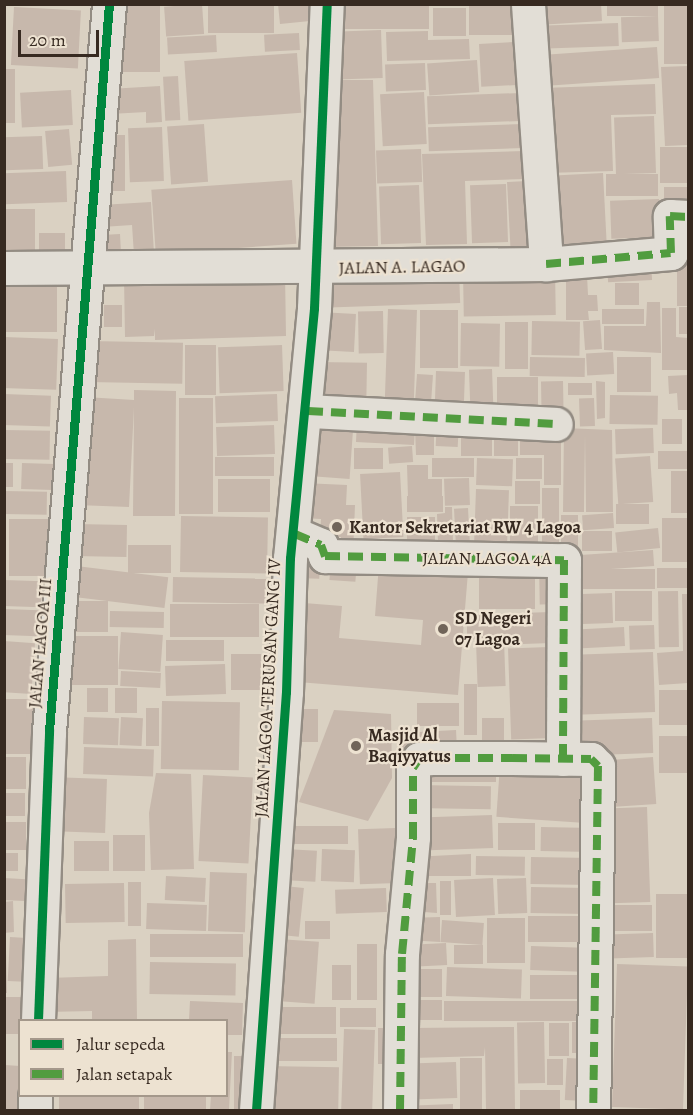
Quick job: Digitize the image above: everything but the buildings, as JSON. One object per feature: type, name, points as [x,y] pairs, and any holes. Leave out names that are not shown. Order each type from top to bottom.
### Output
[{"type":"street","name":"JALAN LAGOA III","points":[[38,1019],[49,731],[109,4]]},
{"type":"street","name":"JALAN LAGOA TERUSAN GANG IV","points":[[256,1110],[295,534],[308,411],[327,4]]},
{"type":"street","points":[[528,4],[546,264]]},
{"type":"street","name":"JALAN A. LAGAO","points":[[4,268],[315,269],[546,264],[671,253],[670,216],[688,217]]},
{"type":"street","points":[[308,411],[556,424]]},
{"type":"street","name":"JALAN LAGOA 4A","points":[[295,534],[322,546],[325,556],[564,560],[563,759]]},
{"type":"street","points":[[400,1110],[402,954],[413,837],[414,763],[432,758],[595,760],[598,766],[593,1110]]},
{"type":"marked path","points":[[546,264],[671,253],[670,216],[688,217]]},
{"type":"marked path","points":[[308,411],[556,424]]},
{"type":"marked path","points":[[295,534],[321,545],[325,556],[564,560],[563,759]]},
{"type":"marked path","points":[[400,1110],[402,954],[413,837],[413,768],[419,759],[432,758],[591,759],[598,766],[593,1110]]},
{"type":"cycle path","points":[[38,1019],[49,731],[109,4]]},
{"type":"cycle path","points":[[256,1110],[286,692],[290,558],[314,308],[327,4]]},
{"type":"place","name":"Kantor Sekretariat RW 4 Lagoa","points":[[337,527]]},
{"type":"place","name":"SD Negeri 07 Lagoa","points":[[443,629]]},
{"type":"place","name":"Masjid Al Baqiyyatus","points":[[356,746]]}]
